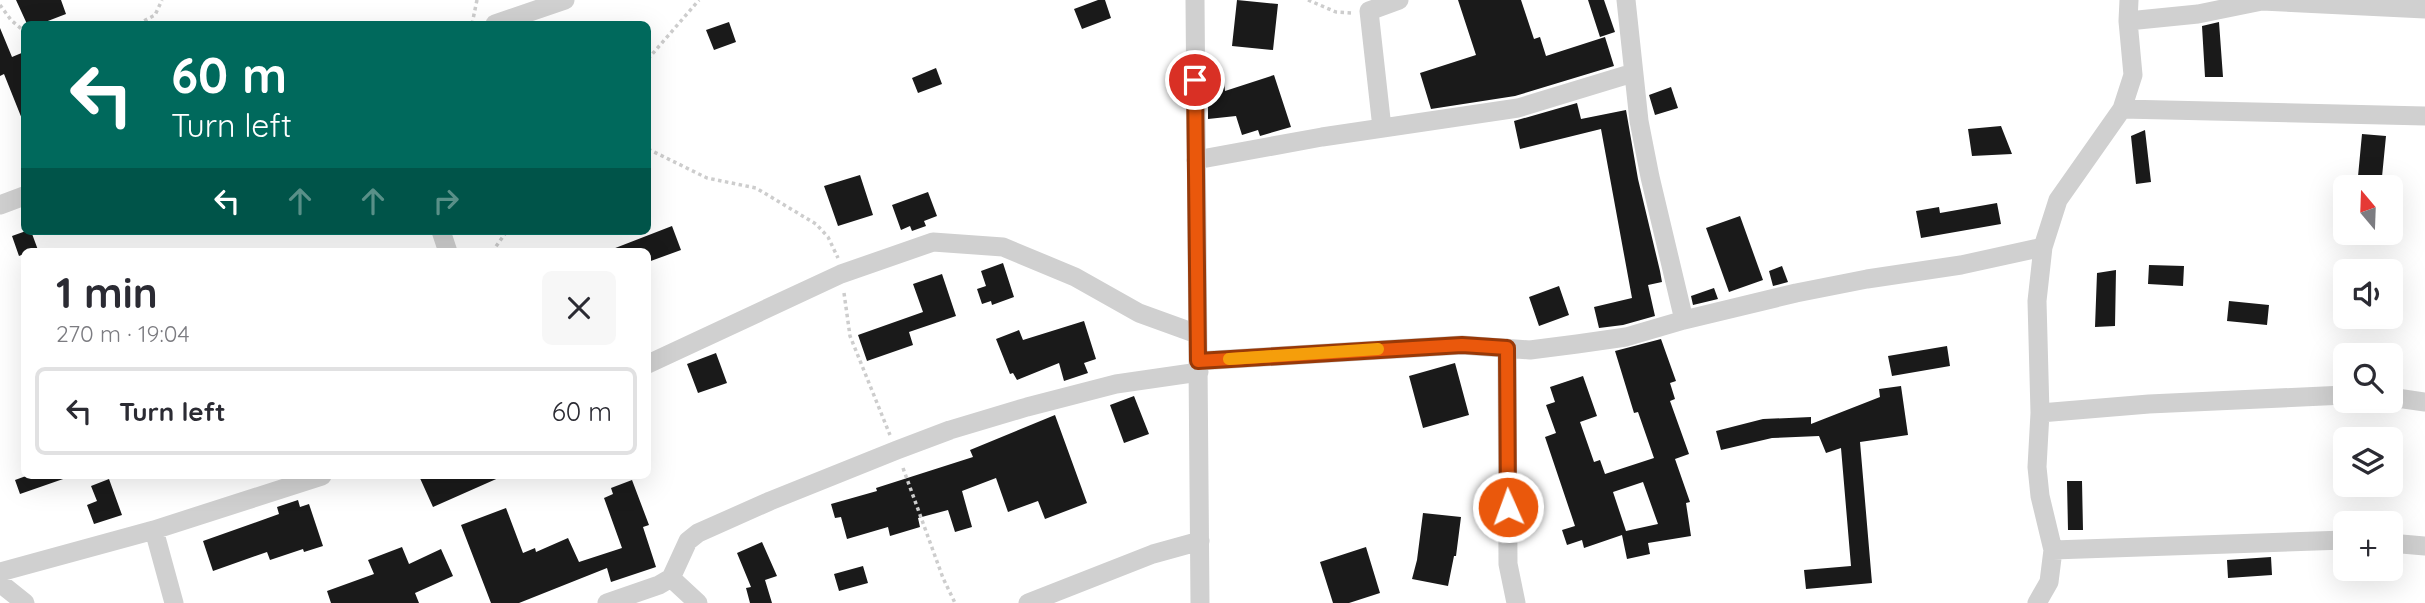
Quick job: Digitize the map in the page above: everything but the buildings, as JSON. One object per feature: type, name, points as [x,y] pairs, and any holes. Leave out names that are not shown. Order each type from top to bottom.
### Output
[{"type":"street","points":[[504,21],[565,0]]},
{"type":"street","points":[[1194,0],[1200,603]]},
{"type":"street","points":[[1382,128],[1369,11],[1399,0]]},
{"type":"street","points":[[1626,0],[1633,73],[1650,177],[1684,320]]},
{"type":"street","points":[[2037,603],[2049,582],[2053,550],[2040,496],[2038,467],[2040,413],[2037,301],[2043,247],[2058,200],[2122,109],[2133,75],[2128,22],[2129,0]]},
{"type":"street","points":[[2128,22],[2198,14],[2262,0],[2425,9]]},
{"type":"street","points":[[1196,160],[1518,108],[1633,73]]},
{"type":"street","points":[[2122,109],[2425,116]]},
{"type":"street","points":[[0,205],[21,197]]},
{"type":"street","points":[[651,363],[841,274],[933,242],[1003,247],[1075,277],[1139,313],[1196,334]]},
{"type":"street","points":[[607,603],[659,585],[671,578],[688,541],[698,533],[770,501],[950,430],[1116,384],[1198,366],[1448,346],[1530,350],[1626,337],[1684,320],[1808,291],[1961,265],[2043,247]]},
{"type":"street","points":[[1507,348],[1508,564],[1516,603]]},
{"type":"street","points":[[2040,413],[2149,404],[2333,396]]},
{"type":"street","points":[[2403,399],[2425,402]]},
{"type":"street","points":[[0,572],[154,530],[313,479]]},
{"type":"street","points":[[154,530],[174,603]]},
{"type":"street","points":[[2053,550],[2333,540]]},
{"type":"street","points":[[1028,603],[1153,554],[1200,541]]},
{"type":"street","points":[[2403,544],[2425,546]]},
{"type":"street","points":[[671,578],[698,603]]},
{"type":"street","points":[[0,583],[25,603]]},
{"type":"path","points":[[144,21],[155,15],[162,0]]},
{"type":"path","points":[[473,21],[477,0]]},
{"type":"path","points":[[651,55],[699,0]]},
{"type":"path","points":[[0,5],[21,28]]},
{"type":"path","points":[[651,150],[707,178],[756,188],[816,224],[837,253],[850,336],[955,603]]},
{"type":"slow traffic","points":[[1229,359],[1378,349]]},
{"type":"route","points":[[1195,80],[1198,361],[1462,345],[1507,348],[1508,507]]}]
